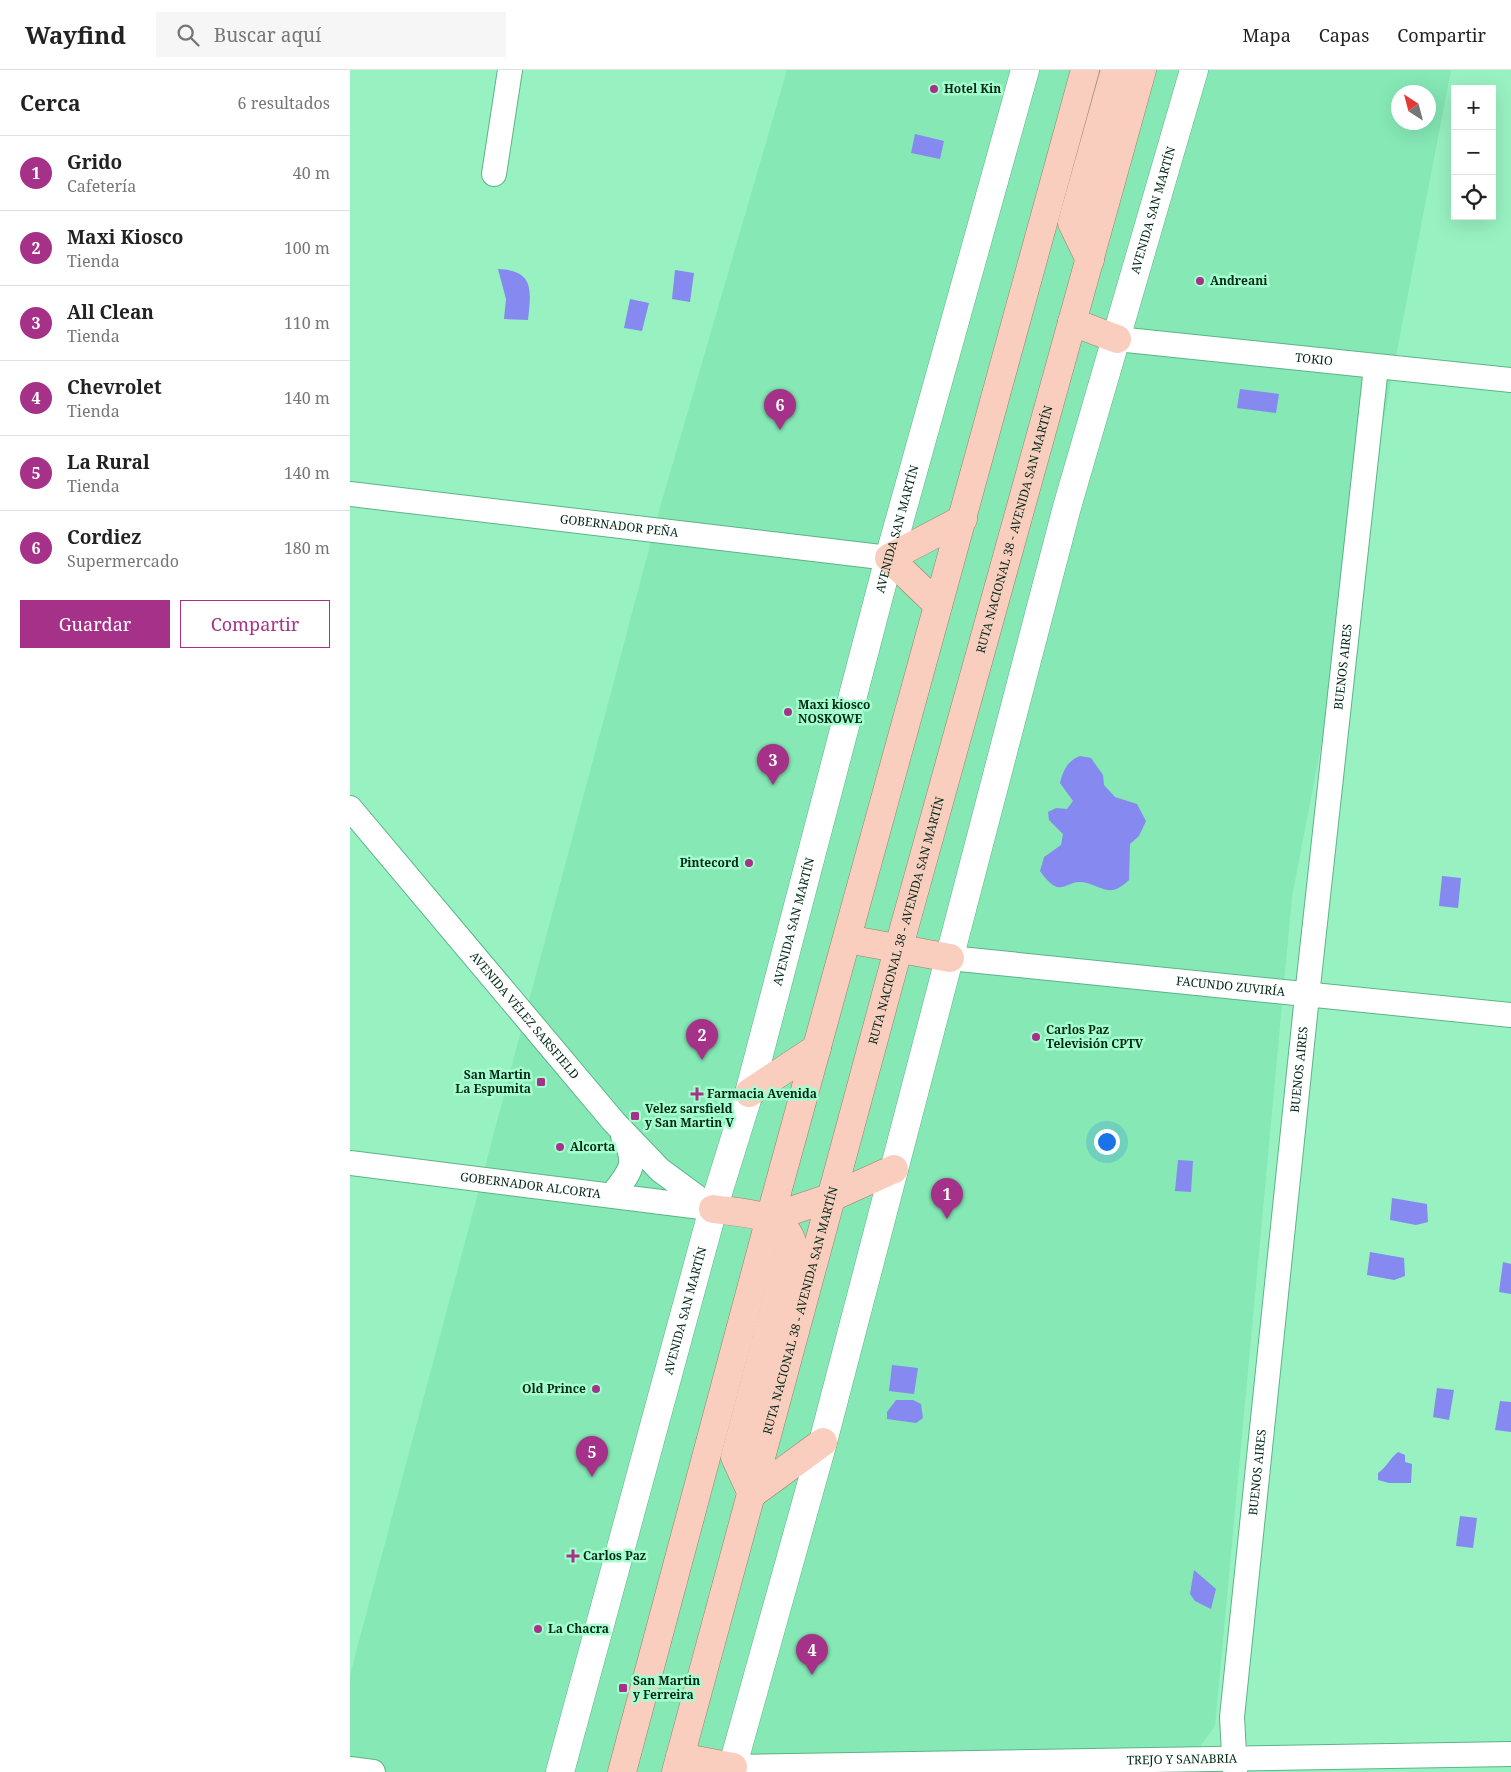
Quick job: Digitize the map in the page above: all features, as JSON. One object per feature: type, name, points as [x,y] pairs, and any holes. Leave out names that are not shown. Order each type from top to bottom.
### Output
[{"type":"main road","name":"AVENIDA SAN MARTÍN","points":[[560,1772],[713,1209],[749,1093],[889,558],[1025,70]]},
{"type":"main road","points":[[622,1772],[770,1218],[1085,70]]},
{"type":"main road","points":[[1090,260],[1072,223],[1115,70]]},
{"type":"main road","name":"RUTA NACIONAL 38 - AVENIDA SAN MARTÍN","points":[[678,1764],[898,950],[1142,70]]},
{"type":"main road","name":"AVENIDA SAN MARTÍN","points":[[732,1769],[823,1442],[1067,507],[1194,70]]},
{"type":"main road","points":[[1072,322],[1117,339]]},
{"type":"main road","points":[[938,605],[889,558],[963,519]]},
{"type":"main road","points":[[847,939],[898,950],[950,958]]},
{"type":"main road","points":[[749,1093],[817,1048]]},
{"type":"main road","points":[[770,1218],[832,1197],[894,1169]]},
{"type":"main road","points":[[713,1209],[770,1218],[783,1226],[788,1232],[792,1248],[735,1457],[752,1494],[823,1442]]},
{"type":"main road","points":[[678,1764],[732,1769]]},
{"type":"street","points":[[494,174],[510,70]]},
{"type":"street","name":"TOKIO","points":[[1117,339],[1511,380]]},
{"type":"street","name":"BUENOS AIRES","points":[[1235,1766],[1232,1717],[1307,996],[1376,367]]},
{"type":"street","name":"GOBERNADOR PEÑA","points":[[350,494],[889,558]]},
{"type":"street","name":"AVENIDA VÉLEZ SARSFIELD","points":[[350,808],[614,1122],[660,1170],[713,1209]]},
{"type":"street","name":"FACUNDO ZUVIRÍA","points":[[950,958],[1511,1016]]},
{"type":"street","points":[[612,1195],[626,1178],[632,1165],[632,1151],[614,1122]]},
{"type":"street","name":"GOBERNADOR ALCORTA","points":[[350,1163],[713,1209]]},
{"type":"street","name":"TREJO Y SANABRIA","points":[[732,1769],[1235,1766],[1511,1754]]},
{"type":"street","points":[[350,1769],[373,1772]]},
{"type":"shaded area","points":[[787,70],[1451,70],[1292,897],[1215,1726],[1181,1772],[350,1772],[350,1675],[661,504]]},
{"type":"shaded area","points":[[915,134],[944,141],[940,159],[911,153]]},
{"type":"shaded area","points":[[498,269],[519,273],[525,278],[530,291],[528,320],[504,319],[506,299]]},
{"type":"shaded area","points":[[675,270],[694,273],[690,302],[672,299]]},
{"type":"shaded area","points":[[630,299],[649,303],[642,331],[624,328]]},
{"type":"shaded area","points":[[1240,389],[1279,394],[1276,413],[1237,408]]},
{"type":"shaded area","points":[[1080,756],[1091,758],[1103,775],[1104,785],[1115,797],[1137,804],[1146,821],[1139,836],[1130,844],[1129,880],[1113,890],[1079,882],[1064,887],[1054,886],[1040,871],[1044,857],[1061,845],[1063,834],[1049,820],[1048,812],[1056,808],[1067,809],[1073,801],[1060,783],[1066,767]]},
{"type":"shaded area","points":[[1442,876],[1461,878],[1458,908],[1439,906]]},
{"type":"shaded area","points":[[1178,1160],[1193,1161],[1191,1192],[1175,1191]]},
{"type":"shaded area","points":[[1392,1198],[1427,1204],[1428,1222],[1416,1225],[1390,1220]]},
{"type":"shaded area","points":[[1370,1252],[1404,1258],[1405,1276],[1394,1280],[1367,1275]]},
{"type":"shaded area","points":[[1503,1262],[1511,1264],[1511,1294],[1499,1292]]},
{"type":"shaded area","points":[[892,1365],[918,1368],[914,1394],[889,1391]]},
{"type":"shaded area","points":[[1437,1388],[1454,1390],[1449,1420],[1433,1417]]},
{"type":"shaded area","points":[[896,1400],[913,1400],[921,1404],[923,1418],[916,1423],[887,1419],[887,1412]]},
{"type":"shaded area","points":[[1500,1401],[1511,1402],[1511,1432],[1495,1430]]},
{"type":"shaded area","points":[[1398,1452],[1405,1455],[1405,1462],[1412,1464],[1411,1483],[1389,1483],[1378,1480],[1378,1473]]},
{"type":"shaded area","points":[[1460,1516],[1477,1518],[1473,1548],[1456,1546]]},
{"type":"shaded area","points":[[1194,1570],[1216,1589],[1211,1609],[1195,1601],[1190,1594]]},
{"type":"place","name":"Hotel Kin","points":[[934,89]]},
{"type":"place","name":"Andreani","points":[[1200,281]]},
{"type":"place","name":"Cordiez","points":[[780,430]]},
{"type":"place","name":"Maxi kiosco NOSKOWE","points":[[788,712]]},
{"type":"place","name":"All Clean","points":[[773,785]]},
{"type":"place","name":"Pintecord","points":[[749,863]]},
{"type":"place","name":"Carlos Paz Televisión CPTV","points":[[1036,1037]]},
{"type":"place","name":"Maxi Kiosco","points":[[702,1060]]},
{"type":"place","name":"San Martin La Espumita","points":[[541,1082]]},
{"type":"place","name":"Farmacia Avenida","points":[[697,1094]]},
{"type":"place","name":"Velez sarsfield y San Martin V","points":[[635,1116]]},
{"type":"place","name":"Alcorta","points":[[560,1147]]},
{"type":"place","name":"Grido","points":[[947,1219]]},
{"type":"place","name":"Old Prince","points":[[596,1389]]},
{"type":"place","name":"La Rural","points":[[592,1477]]},
{"type":"place","name":"Carlos Paz","points":[[573,1556]]},
{"type":"place","name":"La Chacra","points":[[538,1629]]},
{"type":"place","name":"Chevrolet","points":[[812,1675]]},
{"type":"place","name":"San Martin y Ferreira","points":[[623,1688]]}]
